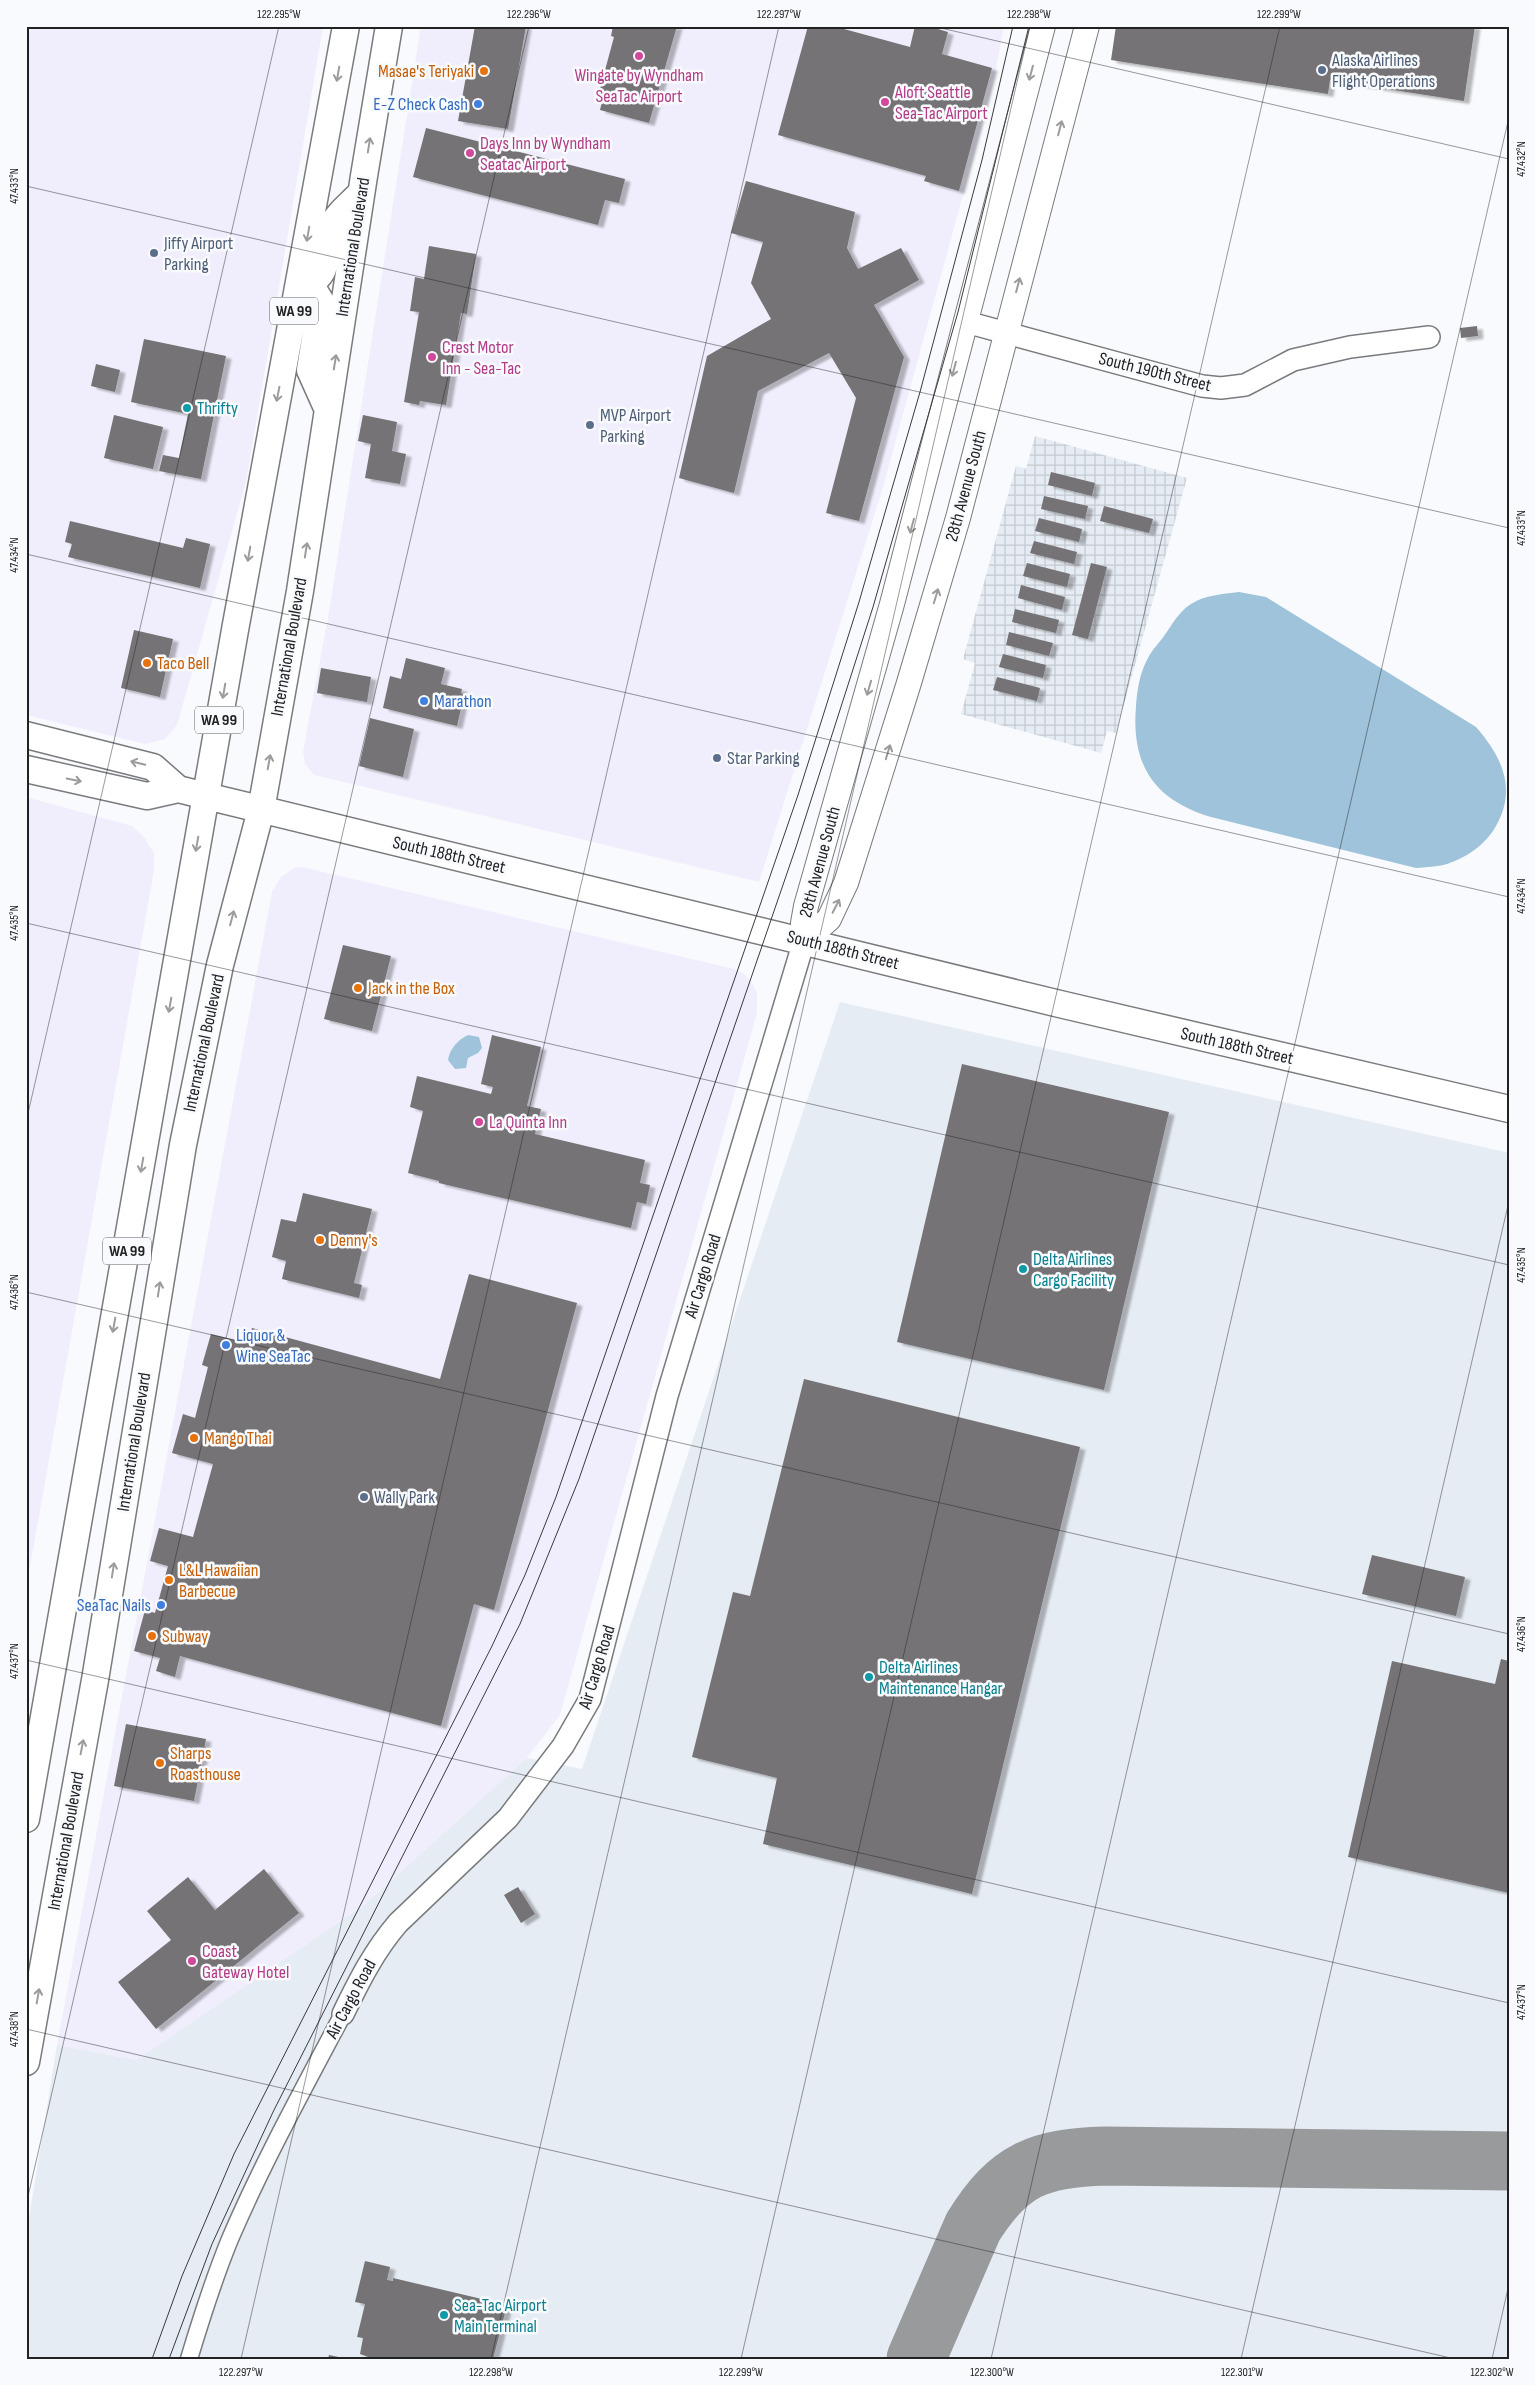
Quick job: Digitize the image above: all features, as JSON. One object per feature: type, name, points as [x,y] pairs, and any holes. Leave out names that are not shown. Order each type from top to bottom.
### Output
[{"type":"main road","name":"WA 99","points":[[26,1819],[206,796],[346,26]]},
{"type":"main road","name":"International Boulevard","points":[[26,2062],[96,1680],[182,1145],[220,965],[261,810],[300,591],[361,193],[389,26]]},
{"type":"main road","name":"28th Avenue South","points":[[804,941],[803,923],[806,906],[885,632],[1044,26]]},
{"type":"main road","name":"28th Avenue South","points":[[804,941],[829,918],[837,906],[846,884],[951,543],[1087,26]]},
{"type":"main road","points":[[299,285],[313,280],[324,268],[332,225],[361,193]]},
{"type":"main road","points":[[299,285],[315,292],[320,302],[310,370],[328,410]]},
{"type":"main road","name":"South 188th Street","points":[[26,735],[153,767],[178,789]]},
{"type":"main road","name":"South 188th Street","points":[[26,770],[147,796],[178,789],[1064,1005],[1509,1109]]},
{"type":"street","name":"South 190th Street","points":[[966,322],[1202,386],[1221,388],[1245,385],[1293,360],[1350,347],[1430,337]]},
{"type":"street","name":"Air Cargo Road","points":[[189,2359],[215,2278],[230,2239],[256,2183],[366,1966],[398,1923],[508,1818],[563,1746],[590,1700],[667,1396],[804,941]]},
{"type":"shaded area","name":"Jiffy Airport Parking","points":[[26,26],[323,26],[246,482],[177,725],[165,739],[145,744],[26,715]]},
{"type":"shaded area","points":[[421,26],[1004,26],[991,93],[883,487],[759,882],[319,776],[313,774],[305,764],[303,752],[329,612]]},
{"type":"shaded area","points":[[1035,436],[1187,478],[1116,733],[1107,731],[1101,753],[961,714],[975,663],[963,659],[1016,466],[1026,469]]},
{"type":"shaded area","points":[[26,797],[132,826],[144,837],[154,853],[154,871],[26,1589]]},
{"type":"shaded area","points":[[302,867],[734,969],[743,973],[751,981],[757,993],[757,1013],[560,1715],[527,1758],[363,1906],[136,2060],[57,2045],[272,892],[280,878],[294,868]]},
{"type":"shaded area","points":[[840,1002],[1509,1153],[1509,2359],[26,2359],[26,2236],[57,2045],[136,2060],[363,1906],[527,1758],[582,1769]]},
{"type":"water","points":[[1239,592],[1266,597],[1476,727],[1494,751],[1504,776],[1506,789],[1501,817],[1484,842],[1454,862],[1439,866],[1416,868],[1211,817],[1191,810],[1161,790],[1150,777],[1143,763],[1135,727],[1138,687],[1145,663],[1151,652],[1183,610],[1196,601],[1208,597]]},
{"type":"water","points":[[468,1035],[479,1037],[482,1048],[478,1053],[468,1058],[466,1068],[455,1069],[448,1060],[449,1056],[455,1045]]},
{"type":"building","points":[[475,26],[526,26],[508,129],[458,121]]},
{"type":"building","name":"Wingate by Wyndham SeaTac Airport","points":[[613,26],[677,26],[649,123],[600,110],[603,97],[598,96],[614,37],[611,36]]},
{"type":"building","name":"Aloft Seattle Sea-Tac Airport","points":[[808,26],[833,26],[910,47],[915,26],[928,26],[948,32],[942,54],[992,68],[959,191],[924,181],[926,176],[778,135]]},
{"type":"building","name":"Alaska Airlines Flight Operations","points":[[1116,26],[1475,26],[1464,101],[1330,80],[1328,94],[1111,60]]},
{"type":"building","name":"Days Inn by Wyndham Seatac Airport","points":[[426,128],[625,179],[619,203],[605,200],[598,225],[413,177]]},
{"type":"building","points":[[746,181],[855,212],[847,248],[858,269],[901,248],[919,280],[874,305],[904,357],[859,521],[826,513],[856,398],[829,353],[758,391],[734,493],[679,478],[707,356],[771,319],[751,283],[763,242],[731,233]]},
{"type":"building","name":"Crest Motor Inn - Sea-Tac","points":[[429,246],[476,254],[467,314],[461,313],[446,405],[420,401],[419,405],[404,402],[419,312],[410,311],[415,277],[424,279]]},
{"type":"building","points":[[1477,326],[1478,336],[1461,338],[1460,328]]},
{"type":"building","name":"Thrifty","points":[[144,339],[226,356],[201,479],[159,471],[163,455],[179,458],[188,414],[131,402]]},
{"type":"building","points":[[96,364],[120,370],[115,392],[91,386]]},
{"type":"building","points":[[114,415],[163,427],[153,469],[104,458]]},
{"type":"building","points":[[363,415],[397,422],[392,451],[406,454],[400,484],[365,478],[371,444],[358,441]]},
{"type":"building","points":[[1051,472],[1095,483],[1092,496],[1048,485]]},
{"type":"building","points":[[1044,496],[1088,506],[1085,519],[1041,509]]},
{"type":"building","points":[[1104,506],[1153,519],[1149,533],[1100,521]]},
{"type":"building","points":[[1039,518],[1082,529],[1079,542],[1035,531]]},
{"type":"building","points":[[70,521],[183,548],[186,538],[210,544],[200,588],[68,557],[72,544],[65,542]]},
{"type":"building","points":[[1034,541],[1077,552],[1074,564],[1030,553]]},
{"type":"building","points":[[1027,563],[1070,574],[1067,587],[1023,576]]},
{"type":"building","points":[[1091,563],[1107,567],[1088,639],[1072,635]]},
{"type":"building","points":[[1021,585],[1065,597],[1062,610],[1018,598]]},
{"type":"building","points":[[1015,609],[1059,620],[1056,633],[1012,622]]},
{"type":"building","name":"Taco Bell","points":[[134,630],[173,639],[160,697],[121,688]]},
{"type":"building","points":[[1009,632],[1053,643],[1049,656],[1006,645]]},
{"type":"building","points":[[1003,654],[1046,665],[1043,678],[999,667]]},
{"type":"building","name":"Marathon","points":[[406,658],[445,668],[441,684],[462,689],[461,693],[464,695],[457,726],[383,708],[390,676],[401,679]]},
{"type":"building","points":[[321,668],[371,677],[367,702],[317,693]]},
{"type":"building","points":[[997,677],[1040,688],[1037,701],[993,690]]},
{"type":"building","points":[[370,718],[414,729],[403,777],[359,766]]},
{"type":"building","name":"Jack in the Box","points":[[343,945],[391,956],[372,1031],[324,1019]]},
{"type":"building","name":"La Quinta Inn","points":[[492,1035],[541,1047],[527,1106],[541,1109],[535,1134],[645,1160],[640,1183],[650,1185],[646,1204],[637,1202],[631,1228],[439,1183],[439,1181],[408,1173],[423,1111],[410,1107],[417,1076],[491,1094],[493,1087],[481,1084]]},
{"type":"building","name":"Delta Airlines Cargo Facility","points":[[962,1064],[1169,1112],[1104,1390],[897,1342]]},
{"type":"building","name":"Denny's","points":[[303,1193],[372,1209],[354,1283],[362,1285],[359,1298],[282,1279],[286,1261],[272,1257],[281,1219],[296,1222]]},
{"type":"building","name":"Wally Park","points":[[469,1274],[577,1303],[494,1610],[474,1604],[441,1726],[180,1656],[175,1677],[156,1671],[160,1658],[134,1651],[145,1610],[155,1613],[168,1566],[150,1561],[159,1528],[193,1537],[213,1464],[172,1453],[183,1414],[195,1418],[208,1367],[202,1365],[211,1334],[247,1343],[252,1328],[440,1379]]},
{"type":"building","name":"Delta Airlines Maintenance Hangar","points":[[804,1379],[1080,1447],[972,1894],[763,1844],[777,1778],[692,1757],[733,1592],[750,1596]]},
{"type":"building","points":[[1372,1555],[1465,1577],[1456,1616],[1362,1594]]},
{"type":"building","points":[[1501,1659],[1509,1661],[1509,1893],[1348,1857],[1392,1661],[1495,1684]]},
{"type":"building","name":"Sharps Roasthouse","points":[[126,1724],[206,1739],[194,1801],[114,1786]]},
{"type":"building","name":"Coast Gateway Hotel","points":[[264,1869],[299,1913],[156,2029],[118,1982],[171,1940],[147,1911],[188,1877],[215,1910]]},
{"type":"building","points":[[518,1887],[535,1914],[521,1923],[504,1895]]},
{"type":"building","name":"Sea-Tac Airport Main Terminal","points":[[365,2261],[390,2267],[387,2280],[393,2281],[393,2278],[507,2305],[493,2359],[374,2359],[360,2354],[363,2338],[357,2337],[365,2304],[355,2302]]},
{"type":"building","points":[[329,2355],[343,2358],[343,2359],[328,2359]]},
{"type":"taxiway","points":[[916,2359],[973,2227],[986,2207],[1013,2180],[1028,2170],[1044,2164],[1082,2157],[1105,2156],[1509,2161]]},
{"type":"tram line","points":[[152,2359],[182,2276],[234,2154],[492,1646],[525,1575],[556,1497],[798,795],[859,602],[920,392],[982,160],[1013,26]]},
{"type":"tram line","points":[[169,2359],[212,2244],[273,2112],[520,1624],[579,1479],[796,847],[873,607],[958,312],[1029,26]]},
{"type":"place","name":"Wingate by Wyndham SeaTac Airport","points":[[639,56]]},
{"type":"place","name":"Alaska Airlines Flight Operations","points":[[1322,70]]},
{"type":"place","name":"Masae's Teriyaki","points":[[484,71]]},
{"type":"place","name":"Aloft Seattle Sea-Tac Airport","points":[[885,102]]},
{"type":"place","name":"E-Z Check Cash","points":[[478,104]]},
{"type":"place","name":"Days Inn by Wyndham Seatac Airport","points":[[470,153]]},
{"type":"place","name":"Jiffy Airport Parking","points":[[154,253]]},
{"type":"place","name":"Crest Motor Inn - Sea-Tac","points":[[432,357]]},
{"type":"place","name":"Thrifty","points":[[187,408]]},
{"type":"place","name":"MVP Airport Parking","points":[[590,425]]},
{"type":"place","name":"Taco Bell","points":[[147,663]]},
{"type":"place","name":"Marathon","points":[[424,701]]},
{"type":"place","name":"Star Parking","points":[[717,758]]},
{"type":"place","name":"Jack in the Box","points":[[358,988]]},
{"type":"place","name":"La Quinta Inn","points":[[479,1122]]},
{"type":"place","name":"Denny's","points":[[320,1240]]},
{"type":"place","name":"Delta Airlines Cargo Facility","points":[[1023,1269]]},
{"type":"place","name":"Liquor & Wine SeaTac","points":[[226,1345]]},
{"type":"place","name":"Mango Thai","points":[[194,1438]]},
{"type":"place","name":"Wally Park","points":[[364,1497]]},
{"type":"place","name":"L&L Hawaiian Barbecue","points":[[169,1580]]},
{"type":"place","name":"SeaTac Nails","points":[[161,1605]]},
{"type":"place","name":"Subway","points":[[152,1636]]},
{"type":"place","name":"Delta Airlines Maintenance Hangar","points":[[869,1677]]},
{"type":"place","name":"Sharps Roasthouse","points":[[160,1763]]},
{"type":"place","name":"Coast Gateway Hotel","points":[[192,1961]]},
{"type":"place","name":"Sea-Tac Airport Main Terminal","points":[[444,2315]]}]
